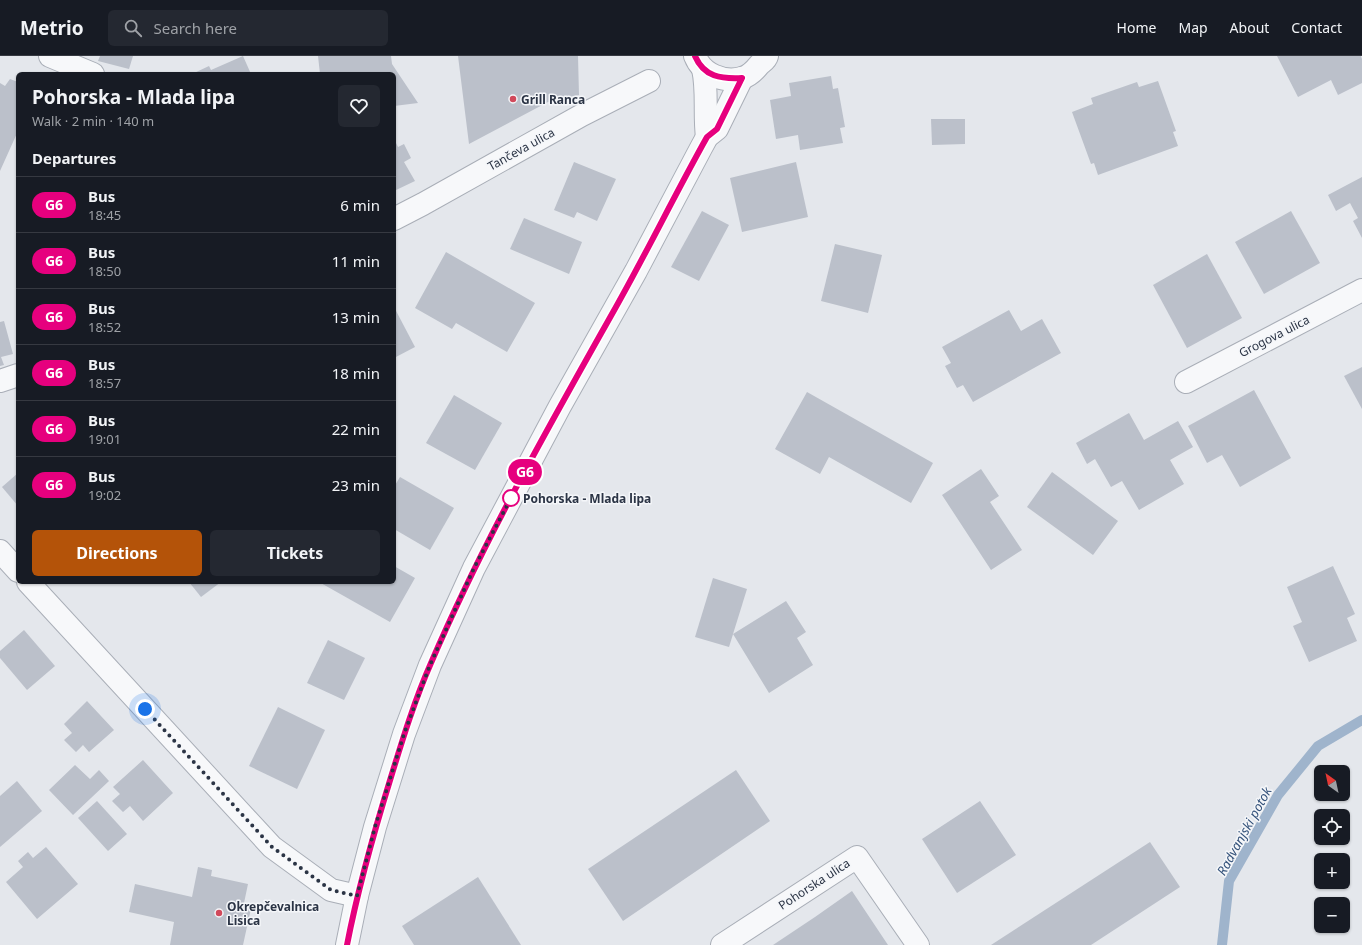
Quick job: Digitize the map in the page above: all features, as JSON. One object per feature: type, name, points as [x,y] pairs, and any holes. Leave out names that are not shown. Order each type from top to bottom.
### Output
[{"type":"street","points":[[50,56],[88,72]]},
{"type":"street","points":[[699,62],[712,75],[727,79],[742,78],[753,71],[768,57]]},
{"type":"street","points":[[699,62],[706,80],[705,121],[707,137]]},
{"type":"street","points":[[347,945],[357,896],[375,827],[404,734],[430,665],[471,574],[560,406],[636,271],[707,137],[717,129],[742,78]]},
{"type":"street","name":"Tančeva ulica","points":[[396,218],[582,115],[649,81]]},
{"type":"street","name":"Grogova ulica","points":[[1186,382],[1362,290]]},
{"type":"street","points":[[0,380],[16,376]]},
{"type":"street","points":[[0,551],[16,569]]},
{"type":"street","points":[[30,584],[272,847],[331,890],[357,896]]},
{"type":"street","name":"Pohorska ulica","points":[[722,945],[857,857],[918,945]]},
{"type":"building","points":[[100,56],[133,56],[129,69],[98,61]]},
{"type":"building","points":[[243,56],[250,72],[196,72],[209,66],[211,70]]},
{"type":"building","points":[[318,56],[391,56],[392,64],[418,103],[396,106],[396,72],[320,72]]},
{"type":"building","name":"Grill Ranca","points":[[458,56],[578,56],[579,95],[548,102],[469,144]]},
{"type":"building","points":[[1277,56],[1361,56],[1362,83],[1338,95],[1331,80],[1298,97]]},
{"type":"building","points":[[831,76],[833,89],[838,88],[845,127],[840,128],[843,143],[800,150],[798,135],[776,139],[770,100],[791,96],[789,83]]},
{"type":"building","points":[[10,79],[16,81],[16,135],[0,171],[0,83],[5,86]]},
{"type":"building","points":[[1158,81],[1176,131],[1173,132],[1178,146],[1098,175],[1094,163],[1091,164],[1072,112],[1093,104],[1091,98],[1137,82],[1139,87]]},
{"type":"building","points":[[931,119],[965,119],[965,144],[932,145]]},
{"type":"building","points":[[396,143],[398,147],[404,144],[411,158],[404,162],[415,181],[396,190]]},
{"type":"building","points":[[574,162],[616,179],[597,221],[577,212],[574,218],[554,210]]},
{"type":"building","points":[[796,162],[808,217],[742,232],[730,178]]},
{"type":"building","points":[[1362,177],[1362,238],[1353,221],[1358,218],[1350,203],[1336,211],[1328,195]]},
{"type":"building","points":[[702,211],[729,225],[699,281],[671,267]]},
{"type":"building","points":[[1291,211],[1320,263],[1264,294],[1235,242]]},
{"type":"building","points":[[524,218],[582,242],[569,274],[510,249]]},
{"type":"building","points":[[835,244],[882,255],[868,313],[821,301]]},
{"type":"building","points":[[446,252],[535,303],[507,352],[456,323],[452,329],[415,308]]},
{"type":"building","points":[[1207,254],[1242,318],[1187,348],[1153,285]]},
{"type":"building","points":[[1009,310],[1021,331],[1042,319],[1061,353],[973,402],[963,385],[957,388],[945,366],[951,363],[942,347]]},
{"type":"building","points":[[396,311],[415,347],[396,357]]},
{"type":"building","points":[[4,321],[13,354],[1,357],[4,365],[0,366],[0,322]]},
{"type":"building","points":[[1362,367],[1362,409],[1344,376]]},
{"type":"building","points":[[1254,390],[1291,458],[1240,487],[1222,455],[1207,463],[1188,426]]},
{"type":"building","points":[[807,392],[933,463],[911,503],[829,457],[820,474],[775,449]]},
{"type":"building","points":[[454,395],[502,423],[475,470],[426,443]]},
{"type":"building","points":[[1129,413],[1144,440],[1178,421],[1193,447],[1170,460],[1184,484],[1139,510],[1122,481],[1111,487],[1095,459],[1087,464],[1076,443]]},
{"type":"building","points":[[981,469],[999,496],[990,502],[1022,550],[991,570],[942,495]]},
{"type":"building","points":[[1052,472],[1118,521],[1093,555],[1027,507]]},
{"type":"building","points":[[16,475],[16,504],[2,487]]},
{"type":"building","points":[[400,477],[454,508],[430,550],[396,530],[396,484]]},
{"type":"building","points":[[1333,566],[1355,614],[1347,618],[1357,641],[1309,662],[1293,626],[1302,622],[1287,587]]},
{"type":"building","points":[[396,567],[415,578],[390,622],[323,584],[396,584]]},
{"type":"building","points":[[713,578],[747,589],[729,647],[695,637]]},
{"type":"building","points":[[191,584],[218,584],[201,597]]},
{"type":"building","points":[[786,601],[806,632],[797,638],[813,665],[769,693],[733,634]]},
{"type":"building","points":[[24,630],[55,666],[27,690],[0,658],[0,651]]},
{"type":"building","points":[[328,640],[365,658],[344,700],[307,683]]},
{"type":"building","points":[[87,701],[114,730],[89,752],[83,745],[76,752],[64,740],[72,733],[64,724]]},
{"type":"building","points":[[278,707],[325,730],[297,789],[249,766]]},
{"type":"building","points":[[143,760],[173,793],[143,821],[130,806],[123,812],[112,801],[120,794],[113,787]]},
{"type":"building","points":[[75,765],[90,779],[99,770],[109,781],[73,815],[49,790]]},
{"type":"building","points":[[736,770],[770,821],[623,921],[588,869]]},
{"type":"building","points":[[17,781],[42,811],[0,847],[0,796]]},
{"type":"building","points":[[97,801],[127,834],[108,851],[78,818]]},
{"type":"building","points":[[980,801],[1016,855],[957,893],[922,839]]},
{"type":"building","points":[[1150,842],[1180,887],[1091,945],[991,945]]},
{"type":"building","points":[[46,847],[78,884],[37,919],[6,882],[23,867],[18,861],[28,852],[33,858]]},
{"type":"building","name":"Okrepčevalnica Lisica","points":[[198,867],[212,870],[211,876],[248,884],[244,903],[252,904],[243,945],[170,945],[174,922],[129,912],[135,884],[192,897]]},
{"type":"building","points":[[478,877],[521,945],[414,945],[402,926]]},
{"type":"building","points":[[852,891],[888,945],[773,945],[815,917]]},
{"type":"waterway","name":"Radvanjski potok","points":[[1222,945],[1229,881],[1278,795],[1318,746],[1362,720]]},
{"type":"bus line","name":"G6","points":[[347,945],[357,896],[375,827],[404,734],[440,641],[474,568],[553,420],[636,271],[707,137],[717,129],[742,78],[727,79],[712,75],[703,69],[695,56]]},
{"type":"place","name":"Grill Ranca","points":[[513,99]]},
{"type":"place","name":"Pohorska - Mlada lipa","points":[[511,498]]},
{"type":"place","name":"Okrepčevalnica Lisica","points":[[219,913]]},
{"type":"route","points":[[145,709],[272,847],[331,890],[357,896],[375,827],[404,734],[430,665],[474,568],[511,498]]}]
